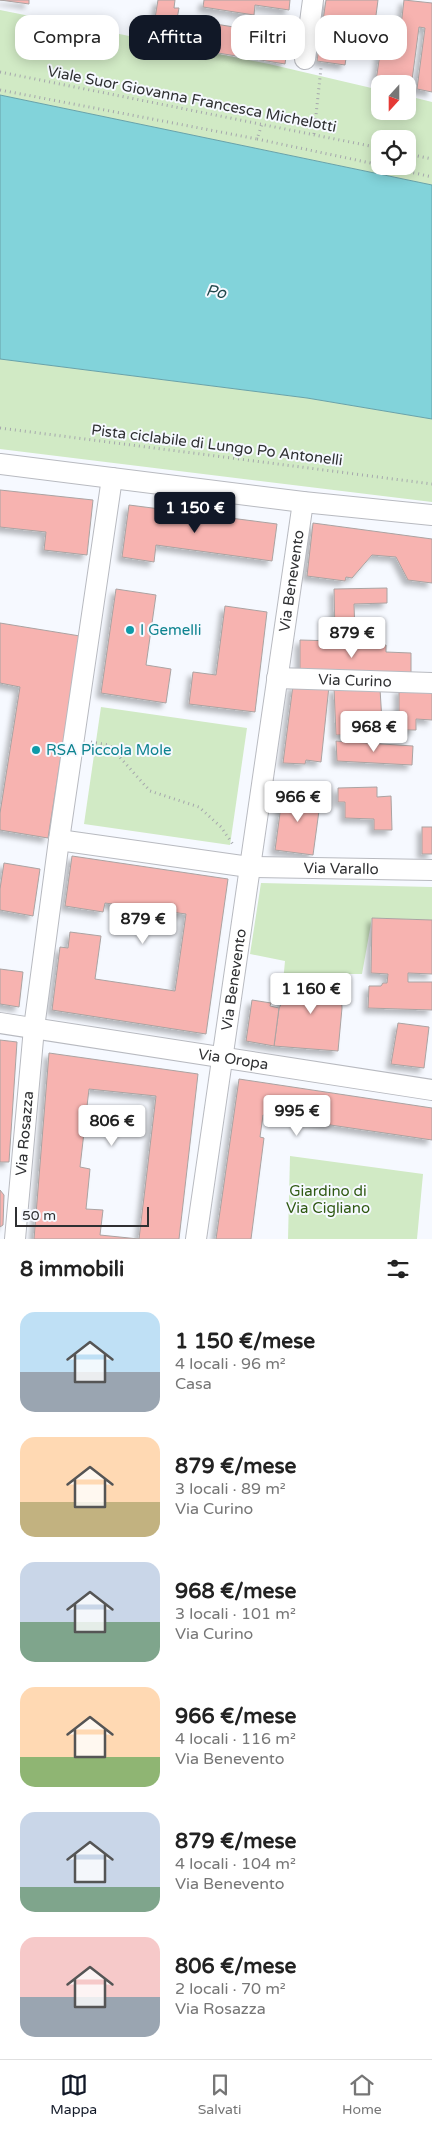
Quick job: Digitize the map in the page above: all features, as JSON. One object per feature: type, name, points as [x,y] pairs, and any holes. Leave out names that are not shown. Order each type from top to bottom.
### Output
[{"type":"street","points":[[305,59],[313,0]]},
{"type":"street","points":[[0,464],[303,502],[432,515]]},
{"type":"street","points":[[34,1028],[59,840],[112,478]]},
{"type":"street","name":"Via Benevento","points":[[196,1239],[303,502]]},
{"type":"street","name":"Via Curino","points":[[277,678],[432,684]]},
{"type":"street","points":[[59,840],[249,867]]},
{"type":"street","name":"Via Varallo","points":[[249,867],[432,870]]},
{"type":"street","name":"Via Oropa","points":[[0,1023],[432,1090]]},
{"type":"street","name":"Via Rosazza","points":[[15,1239],[34,1028]]},
{"type":"path","points":[[305,59],[322,65],[314,134]]},
{"type":"path","name":"Viale Suor Giovanna Francesca Michelotti","points":[[0,72],[371,146]]},
{"type":"path","points":[[0,90],[108,112],[257,138],[371,163]]},
{"type":"path","points":[[257,138],[262,124]]},
{"type":"path","points":[[416,156],[432,159]]},
{"type":"path","points":[[416,173],[432,177]]},
{"type":"path","name":"Pista ciclabile di Lungo Po Antonelli","points":[[0,428],[432,484]]},
{"type":"path","points":[[74,739],[109,745],[150,791],[199,807],[221,827],[249,867]]},
{"type":"green space","points":[[0,10],[25,15],[15,15],[15,60],[119,60],[119,34],[129,36],[129,60],[221,60],[221,54],[231,56],[231,60],[249,60],[371,88],[371,120],[416,120],[416,98],[432,102],[432,185],[384,175],[416,175],[416,130],[371,130],[371,172],[0,95]]},
{"type":"green space","points":[[0,359],[307,398],[432,419],[432,502],[0,449]]},
{"type":"green space","points":[[101,707],[247,728],[230,845],[84,824]]},
{"type":"green space","points":[[261,883],[432,887],[432,920],[372,918],[362,974],[321,974],[295,983],[281,1003],[285,961],[250,954]]},
{"type":"green space","name":"Giardino di Via Cigliano","points":[[290,1156],[423,1174],[417,1239],[288,1239]]},
{"type":"water","name":"Po","points":[[0,95],[371,172],[371,175],[384,175],[432,185],[432,419],[307,398],[0,359]]},
{"type":"building","points":[[0,0],[29,0],[29,4]]},
{"type":"building","points":[[158,0],[175,0],[174,8],[179,8],[178,15],[156,15]]},
{"type":"building","points":[[204,0],[290,0],[289,10],[255,5],[254,15],[203,7]]},
{"type":"building","points":[[326,0],[378,0],[376,15],[324,15]]},
{"type":"building","points":[[404,0],[432,3],[432,92],[417,89],[425,28],[419,27],[413,75],[377,75],[379,60],[407,60],[407,15],[402,15]]},
{"type":"building","points":[[221,25],[231,27],[231,55],[221,53]]},
{"type":"building","points":[[261,60],[286,60],[285,64]]},
{"type":"building","points":[[317,60],[346,60],[345,65]]},
{"type":"building","points":[[0,490],[93,500],[87,555],[44,550],[46,532],[0,527]]},
{"type":"building","points":[[129,505],[277,524],[272,561],[156,545],[154,562],[122,557]]},
{"type":"building","points":[[313,523],[432,539],[432,583],[408,580],[396,557],[372,555],[352,578],[346,577],[345,581],[307,576]]},
{"type":"building","points":[[387,588],[387,603],[354,604],[355,634],[335,635],[334,589]]},
{"type":"building","name":"I Gemelli","points":[[116,589],[156,595],[146,665],[171,669],[166,703],[101,693]]},
{"type":"building","name":"I Gemelli","points":[[225,606],[267,612],[255,712],[189,704],[193,672],[216,675]]},
{"type":"building","name":"RSA Piccola Mole","points":[[0,623],[80,636],[48,838],[0,830],[0,813],[20,687],[0,683]]},
{"type":"building","points":[[300,640],[336,641],[336,644],[386,645],[386,652],[411,653],[411,674],[300,672]]},
{"type":"building","points":[[293,685],[329,686],[321,762],[306,760],[305,764],[283,763]]},
{"type":"building","points":[[334,688],[380,689],[382,721],[355,722],[355,735],[336,735]]},
{"type":"building","points":[[399,689],[432,689],[432,720],[416,719],[416,730],[399,730]]},
{"type":"building","points":[[336,741],[413,746],[412,765],[337,761]]},
{"type":"building","points":[[377,787],[377,797],[391,796],[392,830],[374,830],[374,819],[345,818],[345,802],[338,802],[338,788]]},
{"type":"building","points":[[283,791],[321,796],[313,855],[275,850]]},
{"type":"building","points":[[422,827],[432,827],[432,854],[422,854]]},
{"type":"building","points":[[72,856],[228,879],[206,1034],[52,1010],[60,947],[68,948],[70,932],[101,936],[95,979],[175,991],[186,914],[105,903],[103,912],[65,906]]},
{"type":"building","points":[[4,863],[40,869],[33,916],[0,910],[0,889]]},
{"type":"building","points":[[372,918],[432,920],[432,974],[408,973],[408,982],[432,982],[432,1010],[368,1008],[369,986],[381,986],[383,983],[387,983],[388,974],[371,973]]},
{"type":"building","points":[[0,969],[23,972],[19,1007],[0,1004]]},
{"type":"building","points":[[321,974],[340,974],[342,1008],[338,1051],[274,1046],[279,1008],[294,983]]},
{"type":"building","points":[[252,1000],[271,1003],[270,1006],[279,1008],[274,1046],[246,1041]]},
{"type":"building","points":[[398,1023],[429,1027],[424,1068],[391,1064]]},
{"type":"building","points":[[0,1040],[17,1042],[9,1162],[0,1162]]},
{"type":"building","points":[[49,1053],[198,1074],[179,1239],[139,1239],[34,1239]],"holes":[[[89,1089],[156,1096],[139,1239],[100,1235],[103,1210],[86,1209],[90,1169],[80,1167]]]},
{"type":"building","points":[[239,1079],[432,1108],[432,1140],[263,1115],[260,1137],[264,1138],[251,1239],[216,1239]]},
{"type":"building","points":[[0,1190],[4,1195],[3,1225],[0,1227]]},
{"type":"place","name":"I Gemelli","points":[[130,630]]},
{"type":"place","name":"RSA Piccola Mole","points":[[36,750]]}]
